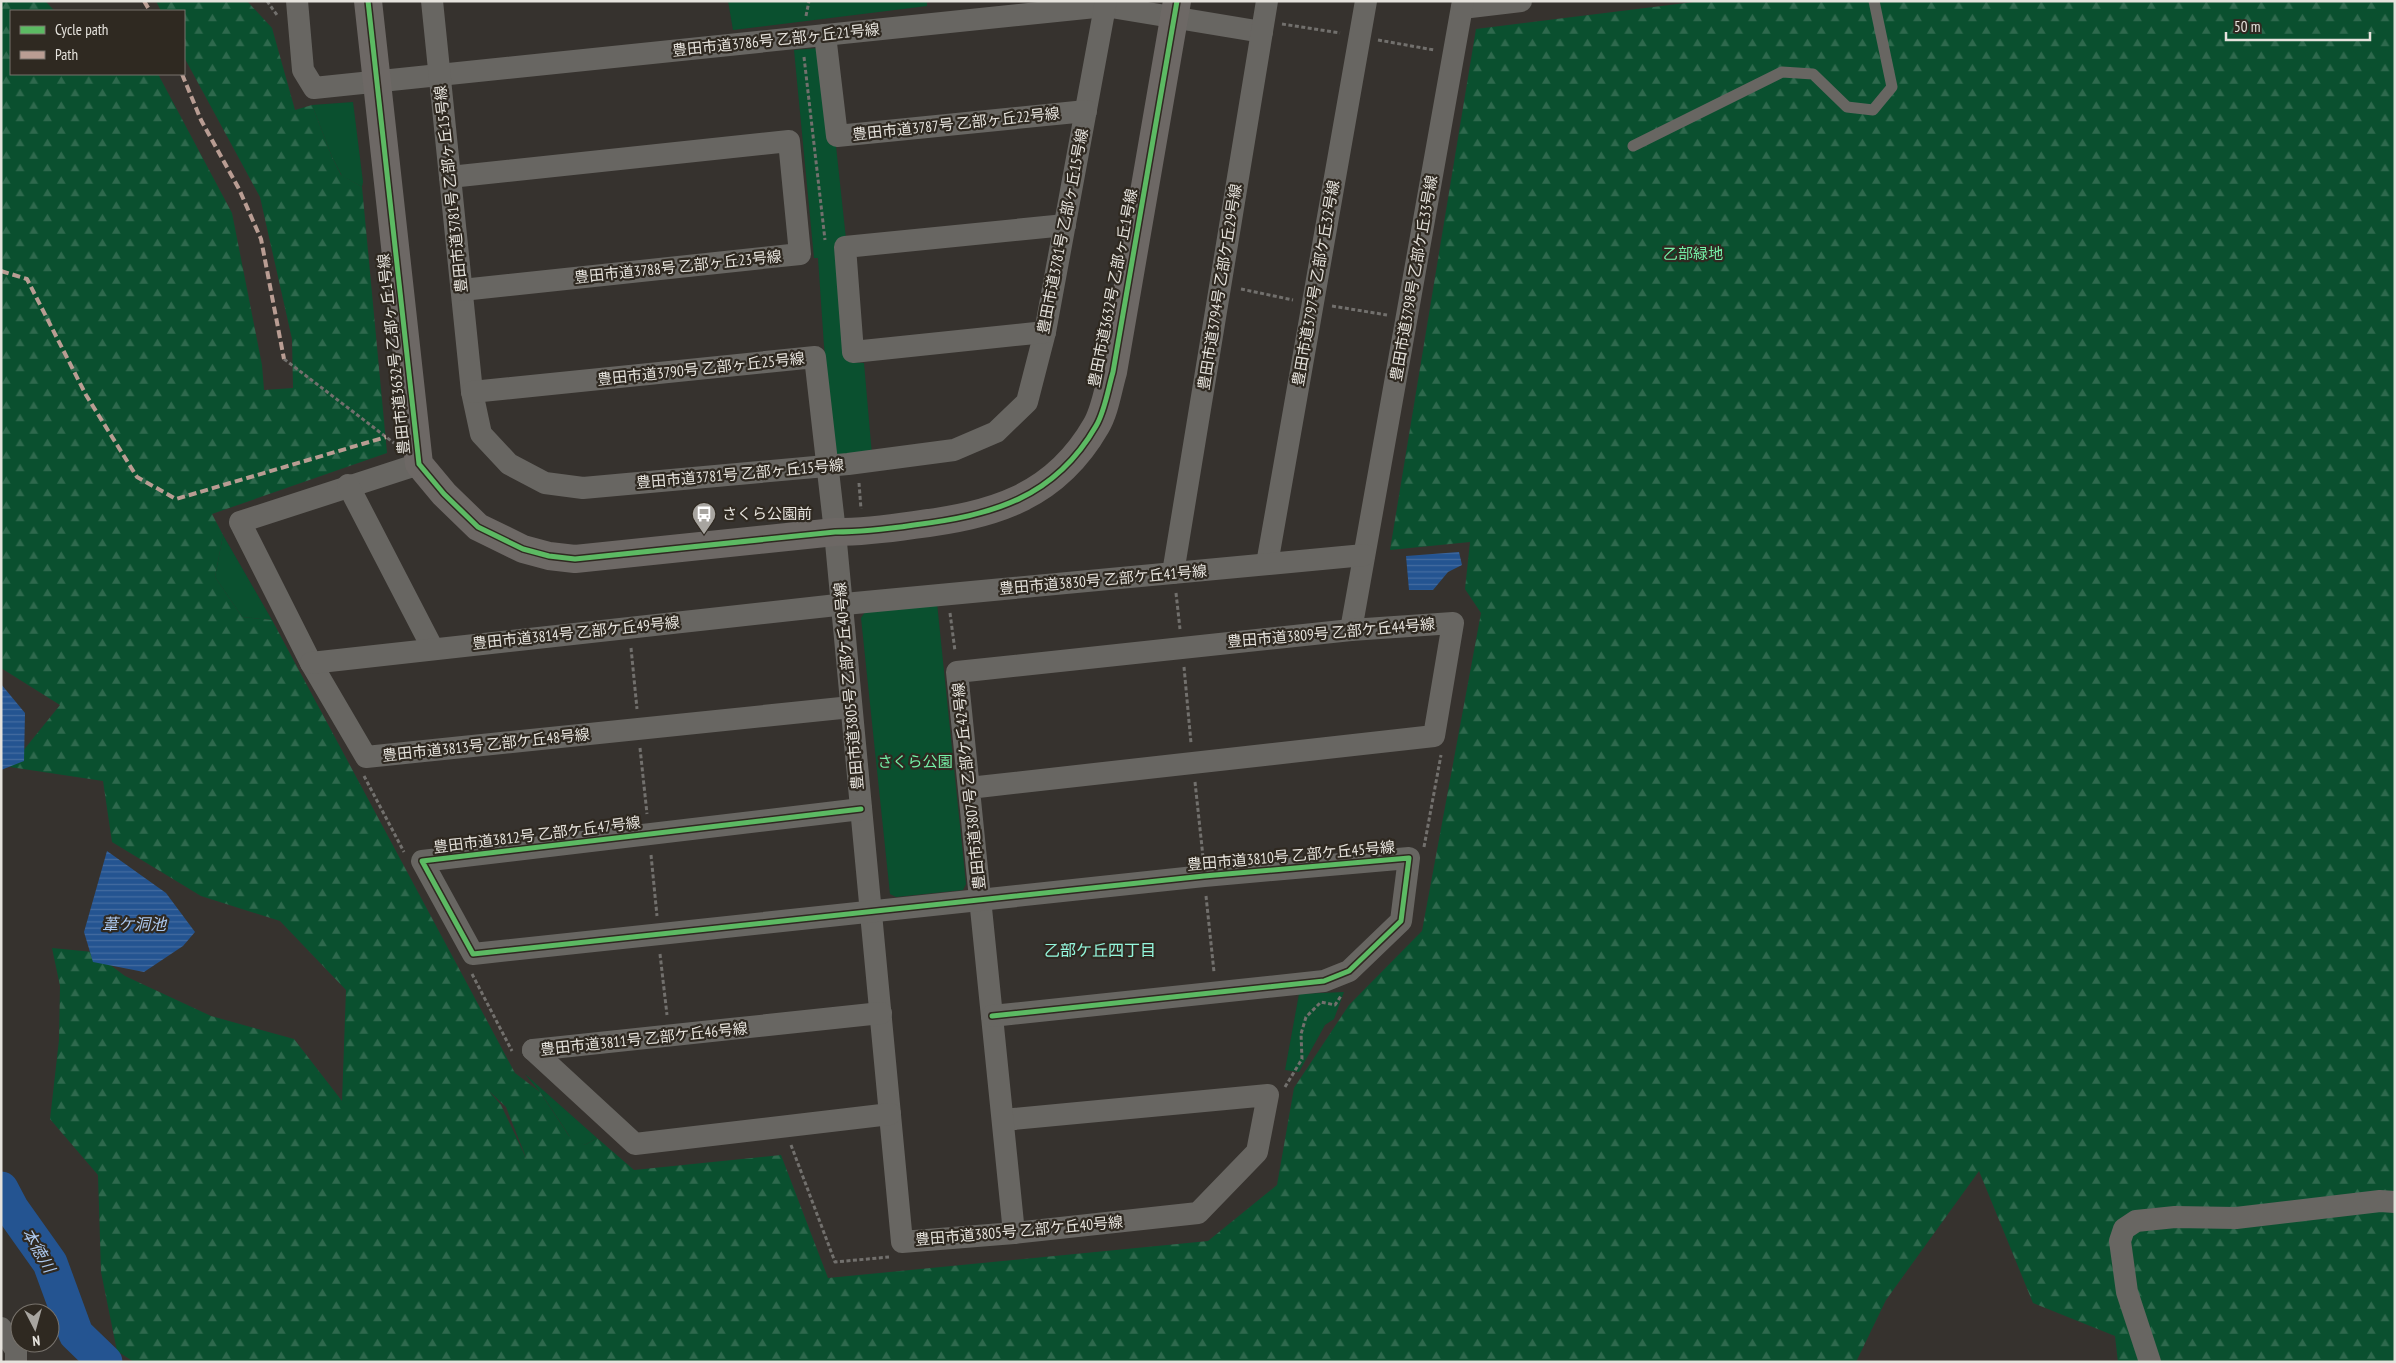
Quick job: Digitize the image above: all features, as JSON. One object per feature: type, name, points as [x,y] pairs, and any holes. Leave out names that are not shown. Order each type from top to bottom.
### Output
[{"type":"street","name":"豊田市道3786号 乙部ヶ丘21号線","points":[[297,1],[303,70],[314,88],[825,35],[1106,3],[1265,18]]},
{"type":"street","name":"豊田市道3632号 乙部ヶ丘1号線","points":[[368,1],[419,464],[444,494],[478,527],[523,549],[548,556],[575,559],[851,528],[962,519],[1026,497],[1049,482],[1070,463],[1097,425],[1113,372],[1176,9]]},
{"type":"street","name":"豊田市道3781号 乙部ヶ丘15号線","points":[[432,1],[472,392],[481,434],[509,464],[544,483],[583,488],[857,463],[954,450],[996,432],[1027,402],[1045,332],[1106,3]]},
{"type":"street","name":"豊田市道3797号 乙部ケ丘32号線","points":[[1266,564],[1366,1]]},
{"type":"street","points":[[1462,5],[1521,1]]},
{"type":"street","name":"豊田市道3798号 乙部ケ丘33号線","points":[[1351,630],[1462,5]]},
{"type":"street","name":"豊田市道3794号 乙部ケ丘29号線","points":[[1175,582],[1220,286],[1265,18]]},
{"type":"street","name":"豊田市道3787号 乙部ヶ丘22号線","points":[[825,35],[837,136],[1086,111]]},
{"type":"street","points":[[450,177],[789,141]]},
{"type":"street","name":"豊田市道3788号 乙部ヶ丘23号線","points":[[462,290],[800,254],[789,141]]},
{"type":"street","points":[[1045,332],[853,352],[845,248],[1065,225]]},
{"type":"street","name":"豊田市道3790号 乙部ヶ丘25号線","points":[[472,392],[815,357],[827,465],[851,528]]},
{"type":"street","name":"豊田市道3813号 乙部ケ丘48号線","points":[[419,464],[348,485],[240,522],[312,663],[366,757],[851,707]]},
{"type":"street","points":[[348,485],[433,649]]},
{"type":"street","name":"豊田市道3805号 乙部ケ丘40号線","points":[[851,528],[841,604],[902,1242],[1014,1233],[1198,1213],[1257,1152],[1268,1096],[1002,1120]]},
{"type":"street","name":"豊田市道3830号 乙部ケ丘41号線","points":[[841,604],[948,594],[1175,582],[1266,564],[1364,555]]},
{"type":"street","name":"豊田市道3814号 乙部ケ丘49号線","points":[[312,663],[841,604]]},
{"type":"street","name":"豊田市道3809号 乙部ケ丘44号線","points":[[957,672],[1182,646],[1351,630],[1453,623],[1434,736],[969,788]]},
{"type":"street","name":"豊田市道3807号 乙部ケ丘42号線","points":[[957,672],[1014,1233]]},
{"type":"street","name":"豊田市道3812号 乙部ケ丘47号線","points":[[861,809],[422,861],[473,954],[871,912]]},
{"type":"street","name":"豊田市道3810号 乙部ケ丘45号線","points":[[871,912],[1204,876],[1409,858],[1401,921],[1348,972],[1324,981],[992,1016]]},
{"type":"street","name":"豊田市道3811号 乙部ケ丘46号線","points":[[880,1013],[533,1050],[635,1144],[890,1114]]},
{"type":"street","points":[[2150,1362],[2127,1292],[2120,1241],[2124,1229],[2136,1221],[2175,1217],[2236,1218],[2380,1200],[2395,1202]]},
{"type":"street","points":[[1,1328],[16,1350],[16,1362]]},
{"type":"lane","points":[[1633,146],[1782,72],[1813,74],[1847,107],[1873,110],[1892,86],[1874,1]]},
{"type":"path","points":[[267,1],[278,16]]},
{"type":"path","points":[[1265,18],[1453,54]]},
{"type":"path","points":[[789,141],[837,136]]},
{"type":"path","points":[[1220,286],[1406,318]]},
{"type":"path","points":[[284,359],[397,445]]},
{"type":"path","points":[[851,528],[857,463]]},
{"type":"path","points":[[1175,582],[1216,992]]},
{"type":"path","points":[[948,594],[957,672]]},
{"type":"path","points":[[630,628],[638,729],[669,1037]]},
{"type":"path","points":[[1423,855],[1441,752]]},
{"type":"path","points":[[363,775],[407,857]]},
{"type":"path","points":[[472,973],[516,1058]]},
{"type":"path","points":[[1285,1088],[1302,1059],[1301,1034],[1306,1017],[1321,1002],[1335,1005],[1344,992]]},
{"type":"path","points":[[790,1142],[835,1262],[894,1257]]},
{"type":"green space","name":"乙部緑地","points":[[1,1],[45,1],[54,10],[10,10],[10,75],[159,75],[232,213],[262,365],[264,390],[293,388],[292,339],[260,197],[185,59],[185,10],[160,10],[156,1],[247,1],[272,28],[295,110],[312,105],[341,175],[362,187],[387,453],[212,514],[223,535],[215,577],[242,617],[272,620],[515,1073],[540,1092],[569,1136],[585,1145],[597,1138],[634,1170],[781,1155],[828,1278],[1208,1241],[1277,1185],[1294,1088],[1349,1005],[1422,931],[1481,613],[1465,589],[1470,542],[1390,550],[1476,29],[1702,1],[2395,1],[2395,1362],[2118,1362],[2115,1336],[2033,1303],[1979,1171],[1886,1300],[1856,1362],[134,1362],[117,1351],[101,1272],[98,1175],[50,1119],[59,1040],[60,986],[52,948],[93,952],[125,976],[211,1016],[294,1039],[342,1101],[346,990],[280,921],[201,896],[112,842],[103,781],[10,767],[60,705],[1,668]],"holes":[[[489,1091],[506,1107],[527,1160],[501,1105]]]},
{"type":"green space","points":[[728,1],[927,1],[927,6],[733,30]]},
{"type":"green space","points":[[818,48],[829,144],[836,146],[846,239],[837,240],[849,362],[864,363],[872,455],[836,454],[824,346],[818,258],[814,258],[794,50]]},
{"type":"green space","points":[[353,102],[363,182],[362,187],[342,176],[332,157],[312,105]]},
{"type":"green space","points":[[223,535],[272,620],[242,617],[215,577]]},
{"type":"green space","name":"さくら公園","points":[[937,603],[966,884],[963,890],[896,897],[890,894],[861,618],[865,612]]},
{"type":"green space","points":[[1344,992],[1334,1019],[1325,1025],[1299,1072],[1285,1070],[1299,994]]},
{"type":"green space","points":[[525,1074],[597,1138],[585,1145],[572,1140],[543,1096]]},
{"type":"water","points":[[1459,552],[1462,565],[1448,572],[1433,590],[1409,590],[1406,556]]},
{"type":"water","points":[[1,684],[25,713],[24,761],[1,770]]},
{"type":"water","name":"葦ケ洞池","points":[[107,851],[166,893],[195,932],[183,946],[144,972],[93,962],[84,932]]},
{"type":"waterway","name":"本徳川","points":[[1,1189],[11,1208],[50,1263],[76,1334],[105,1362]]},
{"type":"marked path","points":[[144,1],[149,10]]},
{"type":"marked path","points":[[182,75],[201,120],[239,189],[261,239],[284,359]]},
{"type":"marked path","points":[[1,271],[27,279],[86,395],[137,477],[176,499],[386,437]]},
{"type":"cycle path","points":[[368,1],[419,464],[444,494],[478,527],[523,549],[549,556],[575,559],[835,532],[874,530],[942,521],[995,509],[1019,499],[1041,487],[1061,471],[1079,451],[1096,426],[1104,407],[1113,372],[1177,1]]},
{"type":"cycle path","points":[[861,809],[422,861],[473,954],[1204,876],[1409,858],[1401,921],[1349,971],[1324,981],[992,1016]]},
{"type":"place","name":"さくら公園前","points":[[704,535]]},
{"type":"district","name":"乙部ケ丘四丁目","points":[[1100,950]]}]
